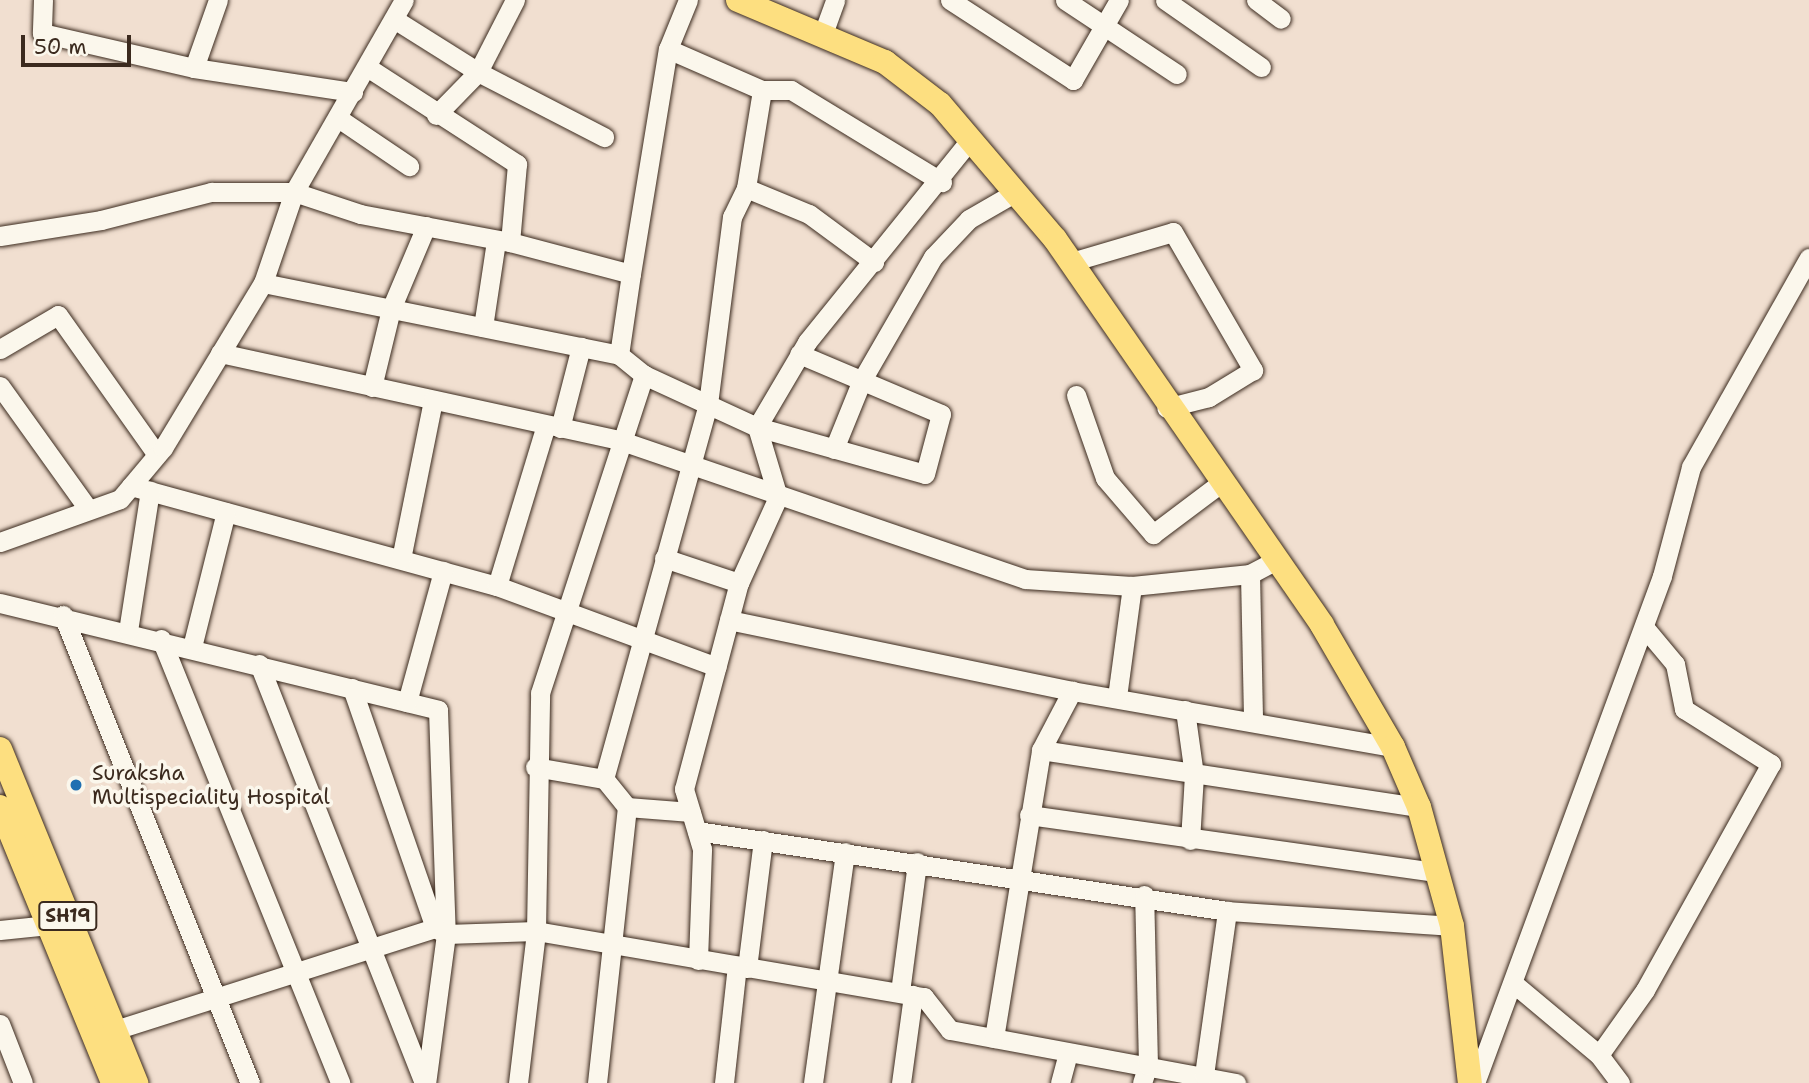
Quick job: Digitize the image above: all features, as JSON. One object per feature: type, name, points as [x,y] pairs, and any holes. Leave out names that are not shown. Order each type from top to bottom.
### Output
[{"type":"main road","points":[[738,0],[824,31],[886,62],[940,104],[1016,192],[1070,262],[1166,408],[1322,625],[1393,747],[1419,807],[1452,926],[1470,1083]]},
{"type":"main road","name":"SH19","points":[[0,748],[136,1083]]},
{"type":"main road","name":"SH19","points":[[0,807],[113,1083]]},
{"type":"street","points":[[43,0],[42,33],[194,68],[353,92]]},
{"type":"street","points":[[194,68],[218,0]]},
{"type":"street","points":[[128,631],[141,488],[157,455],[263,283],[293,192],[404,0]]},
{"type":"street","points":[[436,116],[478,72],[514,0]]},
{"type":"street","points":[[619,355],[668,49],[688,0]]},
{"type":"street","points":[[824,31],[835,0]]},
{"type":"street","points":[[950,0],[1073,80],[1107,28],[1119,0]]},
{"type":"street","points":[[1065,0],[1177,74]]},
{"type":"street","points":[[1165,0],[1261,67]]},
{"type":"street","points":[[1256,0],[1281,19]]},
{"type":"street","points":[[394,19],[478,72],[604,137]]},
{"type":"street","points":[[668,49],[762,90],[791,90],[942,182]]},
{"type":"street","points":[[367,67],[436,116],[517,164],[503,242],[483,327]]},
{"type":"street","points":[[604,779],[708,404],[732,217],[746,188],[762,90]]},
{"type":"street","points":[[338,118],[409,166]]},
{"type":"street","points":[[698,960],[702,849],[684,789],[739,583],[778,497],[757,427],[800,354],[942,182],[970,140]]},
{"type":"street","points":[[746,188],[809,214],[874,262]]},
{"type":"street","points":[[0,236],[101,220],[211,192],[293,192],[631,274]]},
{"type":"street","points":[[834,449],[862,380],[933,257],[969,219],[1016,192]]},
{"type":"street","points":[[372,387],[391,309],[426,226]]},
{"type":"street","points":[[1070,262],[1173,232],[1253,370],[1209,397],[1166,408]]},
{"type":"street","points":[[1475,1083],[1644,627],[1691,467],[1809,258]]},
{"type":"street","points":[[263,283],[619,355],[644,375],[757,427],[925,474],[941,414],[800,354]]},
{"type":"street","points":[[0,349],[58,315],[157,455]]},
{"type":"street","points":[[497,586],[581,347]]},
{"type":"street","points":[[220,353],[622,441],[778,497],[1025,579],[1132,586],[1250,574],[1274,561]]},
{"type":"street","points":[[518,1083],[537,931],[535,767],[540,693],[644,375]]},
{"type":"street","points":[[0,386],[86,506]]},
{"type":"street","points":[[1076,395],[1105,478],[1153,534],[1221,483]]},
{"type":"street","points":[[401,559],[433,400]]},
{"type":"street","points":[[0,542],[86,506],[120,499],[141,488],[497,586],[565,615],[642,636],[717,667]]},
{"type":"street","points":[[191,647],[226,512]]},
{"type":"street","points":[[664,558],[739,583]]},
{"type":"street","points":[[407,702],[443,571]]},
{"type":"street","points":[[1250,574],[1254,718]]},
{"type":"street","points":[[1118,697],[1132,586]]},
{"type":"street","points":[[0,603],[63,615],[438,710],[441,931],[425,1083]]},
{"type":"street","points":[[63,615],[250,1083]]},
{"type":"street","points":[[729,620],[1072,691],[1185,710],[1254,718],[1393,747]]},
{"type":"street","points":[[1599,1055],[1645,990],[1771,764],[1684,709],[1675,664],[1644,627]]},
{"type":"street","points":[[161,639],[340,1083]]},
{"type":"street","points":[[259,664],[425,1083]]},
{"type":"street","points":[[352,688],[441,931]]},
{"type":"street","points":[[993,1038],[1017,877],[1041,750],[1072,691]]},
{"type":"street","points":[[1185,710],[1195,775],[1190,840]]},
{"type":"street","points":[[1041,750],[1419,807]]},
{"type":"street","points":[[535,767],[604,779],[627,807],[763,840],[1144,895],[1227,911],[1452,926]]},
{"type":"street","points":[[597,1083],[627,807]]},
{"type":"street","points":[[1029,815],[1190,840],[1436,872]]},
{"type":"street","points":[[724,1083],[763,840]]},
{"type":"street","points":[[813,1083],[845,852]]},
{"type":"street","points":[[901,1083],[917,862]]},
{"type":"street","points":[[1144,895],[1145,1074]]},
{"type":"street","points":[[1207,1079],[1227,911]]},
{"type":"street","points":[[0,930],[49,925]]},
{"type":"street","points":[[115,1030],[441,931],[537,931],[611,946],[924,996],[950,1030],[1068,1053],[1145,1074],[1236,1083]]},
{"type":"street","points":[[1513,983],[1599,1055],[1620,1083]]},
{"type":"street","points":[[0,1024],[23,1083]]},
{"type":"street","points":[[1060,1083],[1068,1053]]},
{"type":"place","name":"Suraksha Multispeciality Hospital","points":[[76,785]]}]
